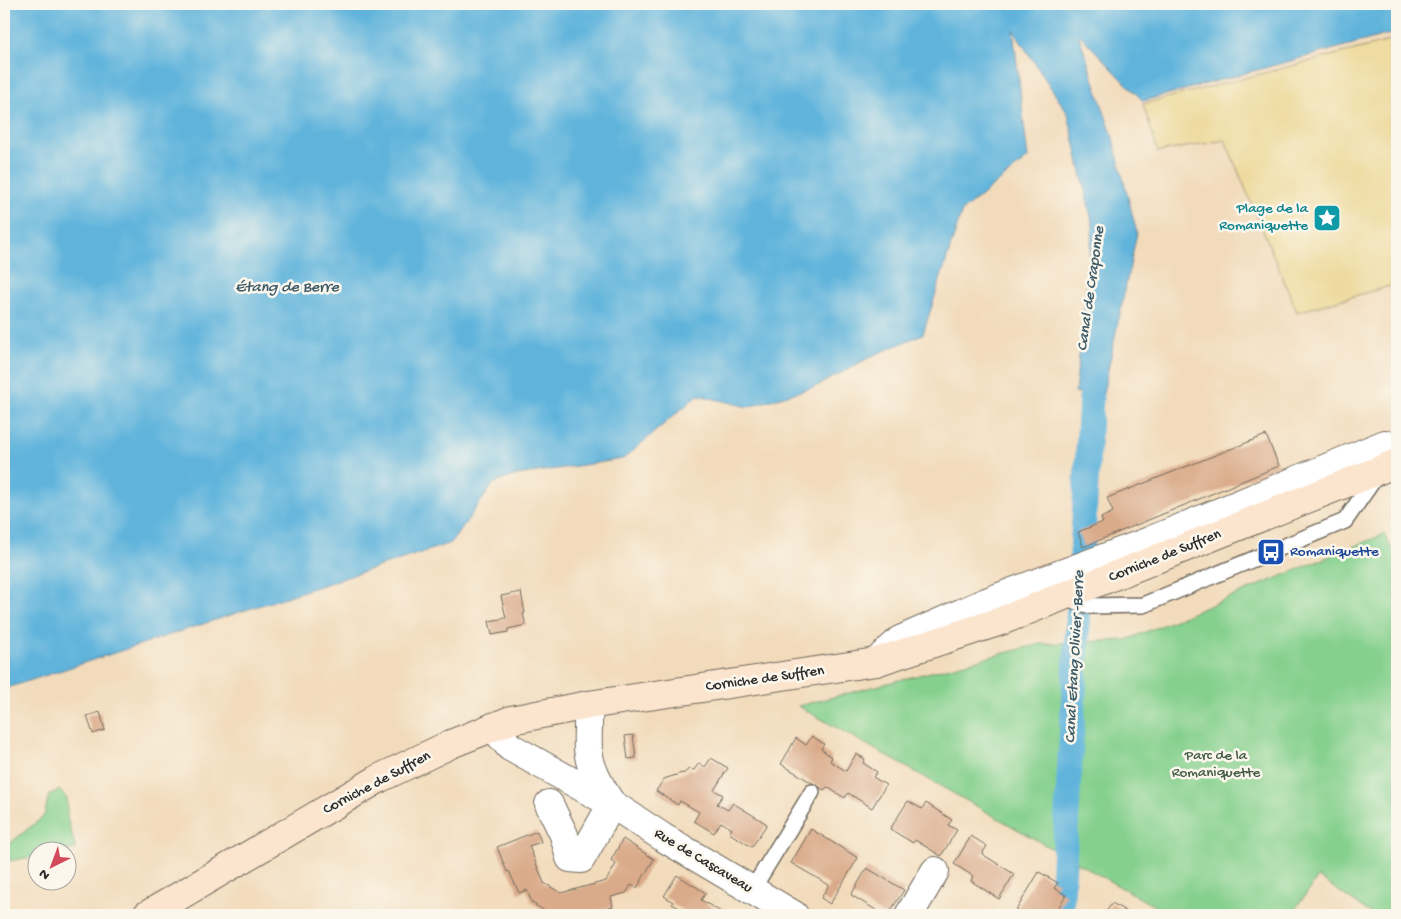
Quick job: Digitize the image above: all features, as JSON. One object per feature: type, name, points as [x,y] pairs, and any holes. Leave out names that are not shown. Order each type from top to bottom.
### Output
[{"type":"main road","name":"Corniche de Suffren","points":[[147,915],[380,778],[451,744],[511,720],[588,704],[876,662],[1001,622],[1062,598],[1390,451]]},
{"type":"street","points":[[876,662],[900,640],[986,602],[1390,451]]},
{"type":"street","name":"Rue de Cascaveau","points":[[588,704],[588,749],[592,771],[612,804]]},
{"type":"street","name":"Rue de Cascaveau","points":[[493,727],[510,746],[612,804],[664,838],[794,915]]},
{"type":"street","points":[[549,804],[564,835],[570,858],[581,859],[612,804]]},
{"type":"street","points":[[909,915],[935,871]]},
{"type":"lane","points":[[1062,598],[1091,606],[1144,605],[1345,521],[1390,451]]},
{"type":"lane","points":[[752,890],[812,792]]},
{"type":"green space","name":"Parc de la Romaniquette","points":[[1384,534],[1397,558],[1397,915],[1373,915],[1318,877],[1291,915],[1170,915],[798,706],[1040,644],[1126,640]]},
{"type":"green space","points":[[59,790],[67,798],[67,817],[74,842],[28,842],[28,858],[4,862],[4,848],[44,816],[49,795]]},
{"type":"sand","name":"Plage de la Romaniquette","points":[[1397,39],[1397,284],[1297,312],[1225,140],[1158,152],[1143,104]]},
{"type":"water","name":"Étang de Berre","points":[[4,4],[1397,4],[1397,32],[1143,101],[1078,33],[1113,138],[1137,233],[1102,398],[1075,392],[1093,226],[1068,114],[1013,30],[1028,158],[962,211],[923,334],[872,356],[817,386],[748,407],[698,395],[623,459],[517,475],[494,483],[451,543],[4,689]]},
{"type":"building","points":[[1266,435],[1279,466],[1083,547],[1078,532],[1103,522],[1101,518],[1113,512],[1107,498]]},
{"type":"building","points":[[521,592],[526,625],[508,629],[508,632],[492,635],[489,621],[506,618],[501,596]]},
{"type":"building","points":[[100,712],[105,730],[93,734],[87,716]]},
{"type":"building","points":[[633,735],[636,758],[628,759],[625,736]]},
{"type":"building","points":[[812,736],[824,744],[821,749],[832,757],[830,761],[846,771],[856,754],[865,759],[863,763],[877,772],[873,777],[886,785],[872,808],[848,793],[845,798],[827,787],[824,790],[781,764],[796,738],[806,745]]},
{"type":"building","points":[[711,758],[728,768],[714,790],[723,795],[717,804],[728,810],[733,803],[767,824],[752,847],[729,833],[732,829],[721,822],[714,833],[694,821],[699,812],[680,801],[678,805],[656,791],[664,779],[683,774],[689,769],[694,770],[699,763],[705,767]]},
{"type":"building","points":[[908,801],[922,809],[926,803],[952,820],[948,825],[957,830],[941,856],[915,840],[913,843],[890,829]]},
{"type":"building","points":[[811,829],[858,858],[830,904],[821,898],[829,885],[791,863]]},
{"type":"building","points":[[537,831],[541,842],[529,846],[544,883],[561,893],[606,881],[616,864],[611,860],[623,839],[654,859],[637,888],[631,885],[626,893],[611,897],[613,907],[580,915],[566,915],[564,909],[548,913],[532,903],[527,890],[519,893],[509,871],[507,872],[497,847]]},
{"type":"building","points":[[971,836],[987,846],[982,854],[1014,874],[999,899],[971,881],[973,876],[954,864]]},
{"type":"building","points":[[867,868],[904,890],[888,915],[884,915],[851,895]]},
{"type":"building","points":[[1039,872],[1058,883],[1054,888],[1066,895],[1054,915],[1019,915],[1015,912]]},
{"type":"building","points":[[677,875],[706,893],[701,900],[726,915],[691,915],[672,904],[673,902],[664,896]]},
{"type":"building","points":[[1112,903],[1132,915],[1104,915]]},
{"type":"waterway","name":"Canal Etang Olivier -Berre","points":[[1061,915],[1091,398]]},
{"type":"place","name":"Plage de la Romaniquette","points":[[1327,218]]},
{"type":"place","name":"Romaniquette","points":[[1271,552]]},
{"type":"water label","name":"Canal de Craponne","points":[[1092,289]]}]
